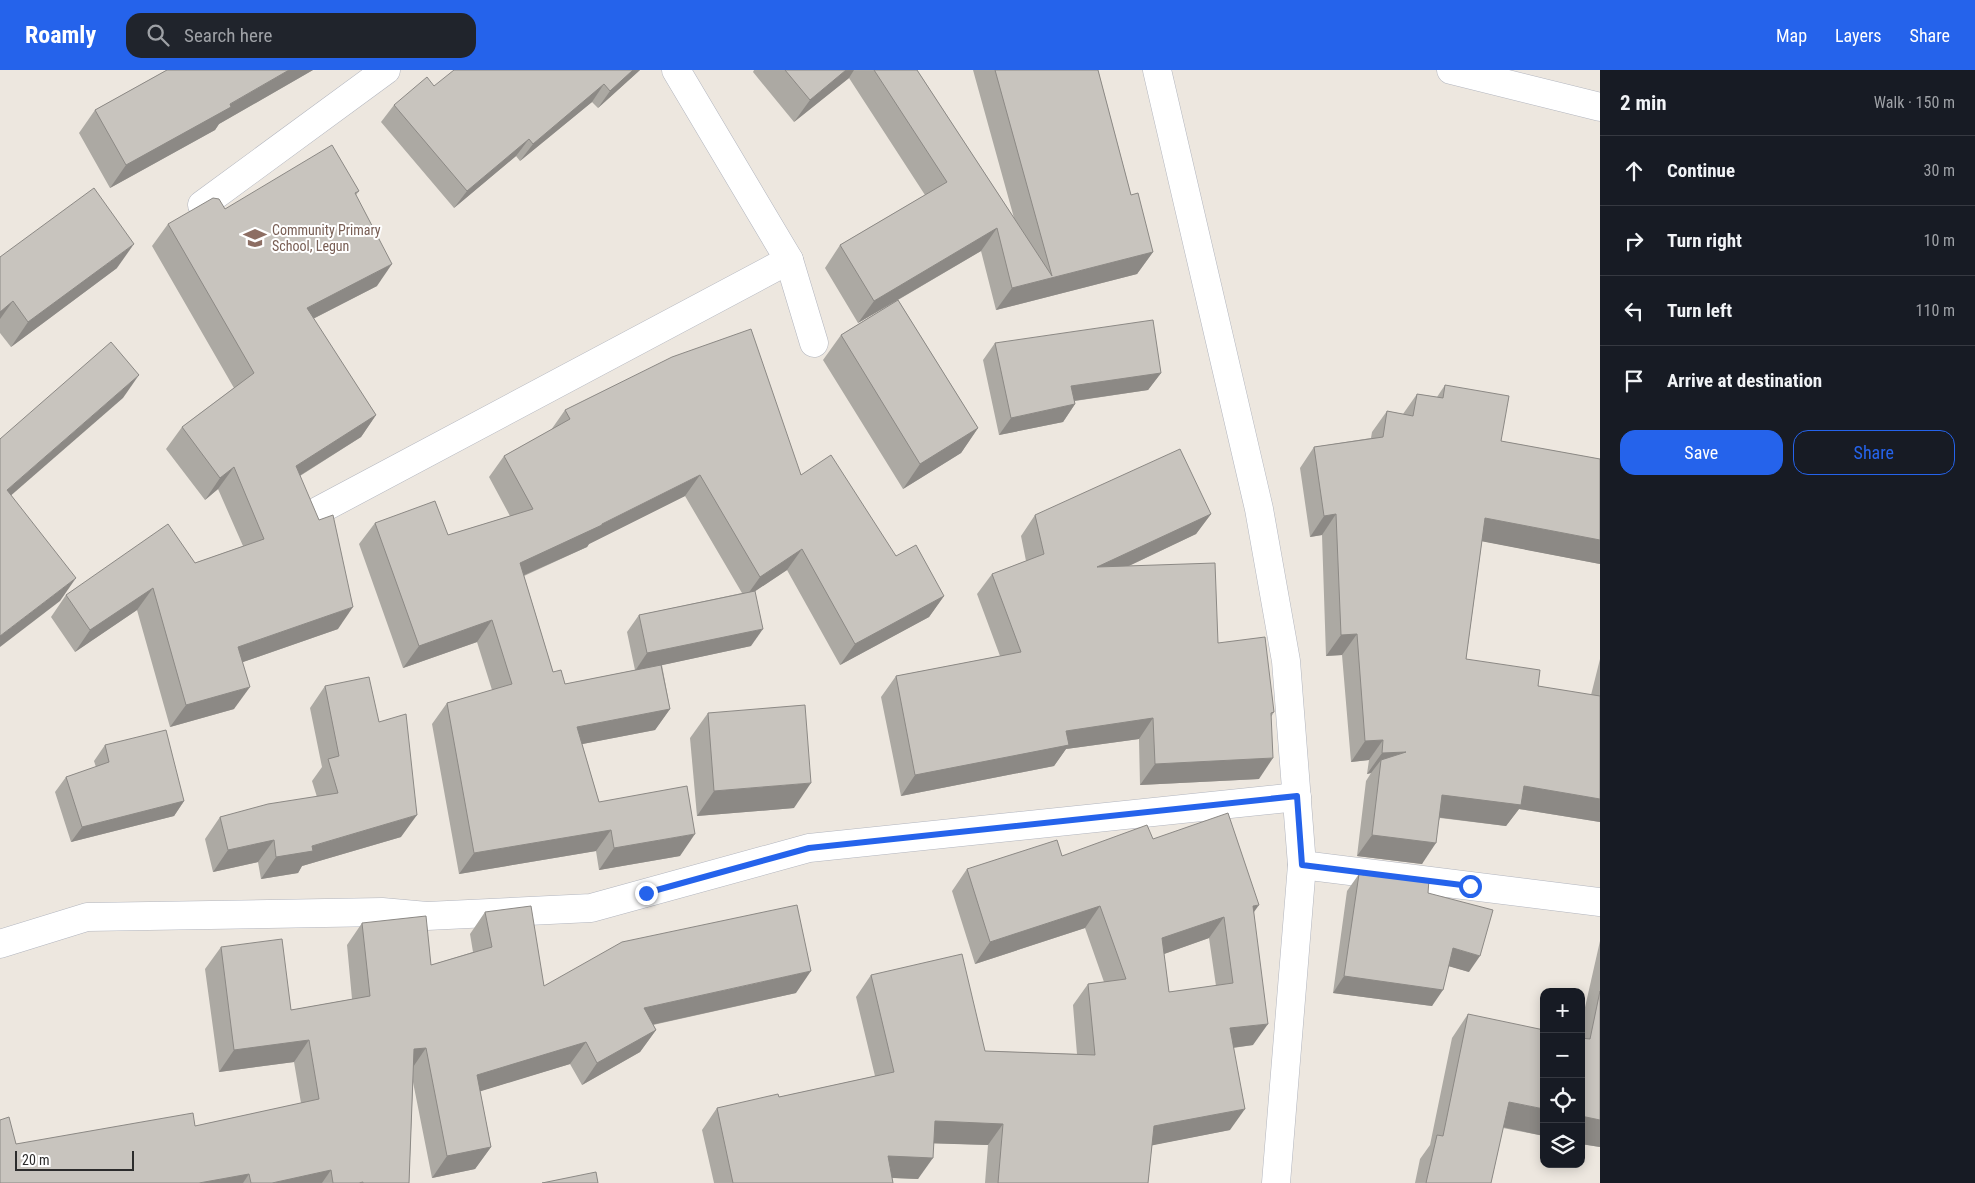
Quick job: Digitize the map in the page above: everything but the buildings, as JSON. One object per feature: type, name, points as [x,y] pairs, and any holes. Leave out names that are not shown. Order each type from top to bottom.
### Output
[{"type":"street","points":[[202,206],[386,70]]},
{"type":"street","points":[[676,70],[789,260],[814,344]]},
{"type":"street","points":[[1157,70],[1259,509],[1286,661],[1302,865],[1276,1183]]},
{"type":"street","points":[[1451,70],[1600,107]]},
{"type":"street","points":[[312,514],[789,260]]},
{"type":"street","points":[[0,944],[87,917],[382,912],[427,916],[591,908],[809,848],[1297,796]]},
{"type":"street","points":[[1302,865],[1600,902]]},
{"type":"place","name":"Community Primary School, Legun","points":[[255,238]]},
{"type":"route","points":[[646,893],[809,848],[1297,796],[1302,865],[1470,886]]}]
